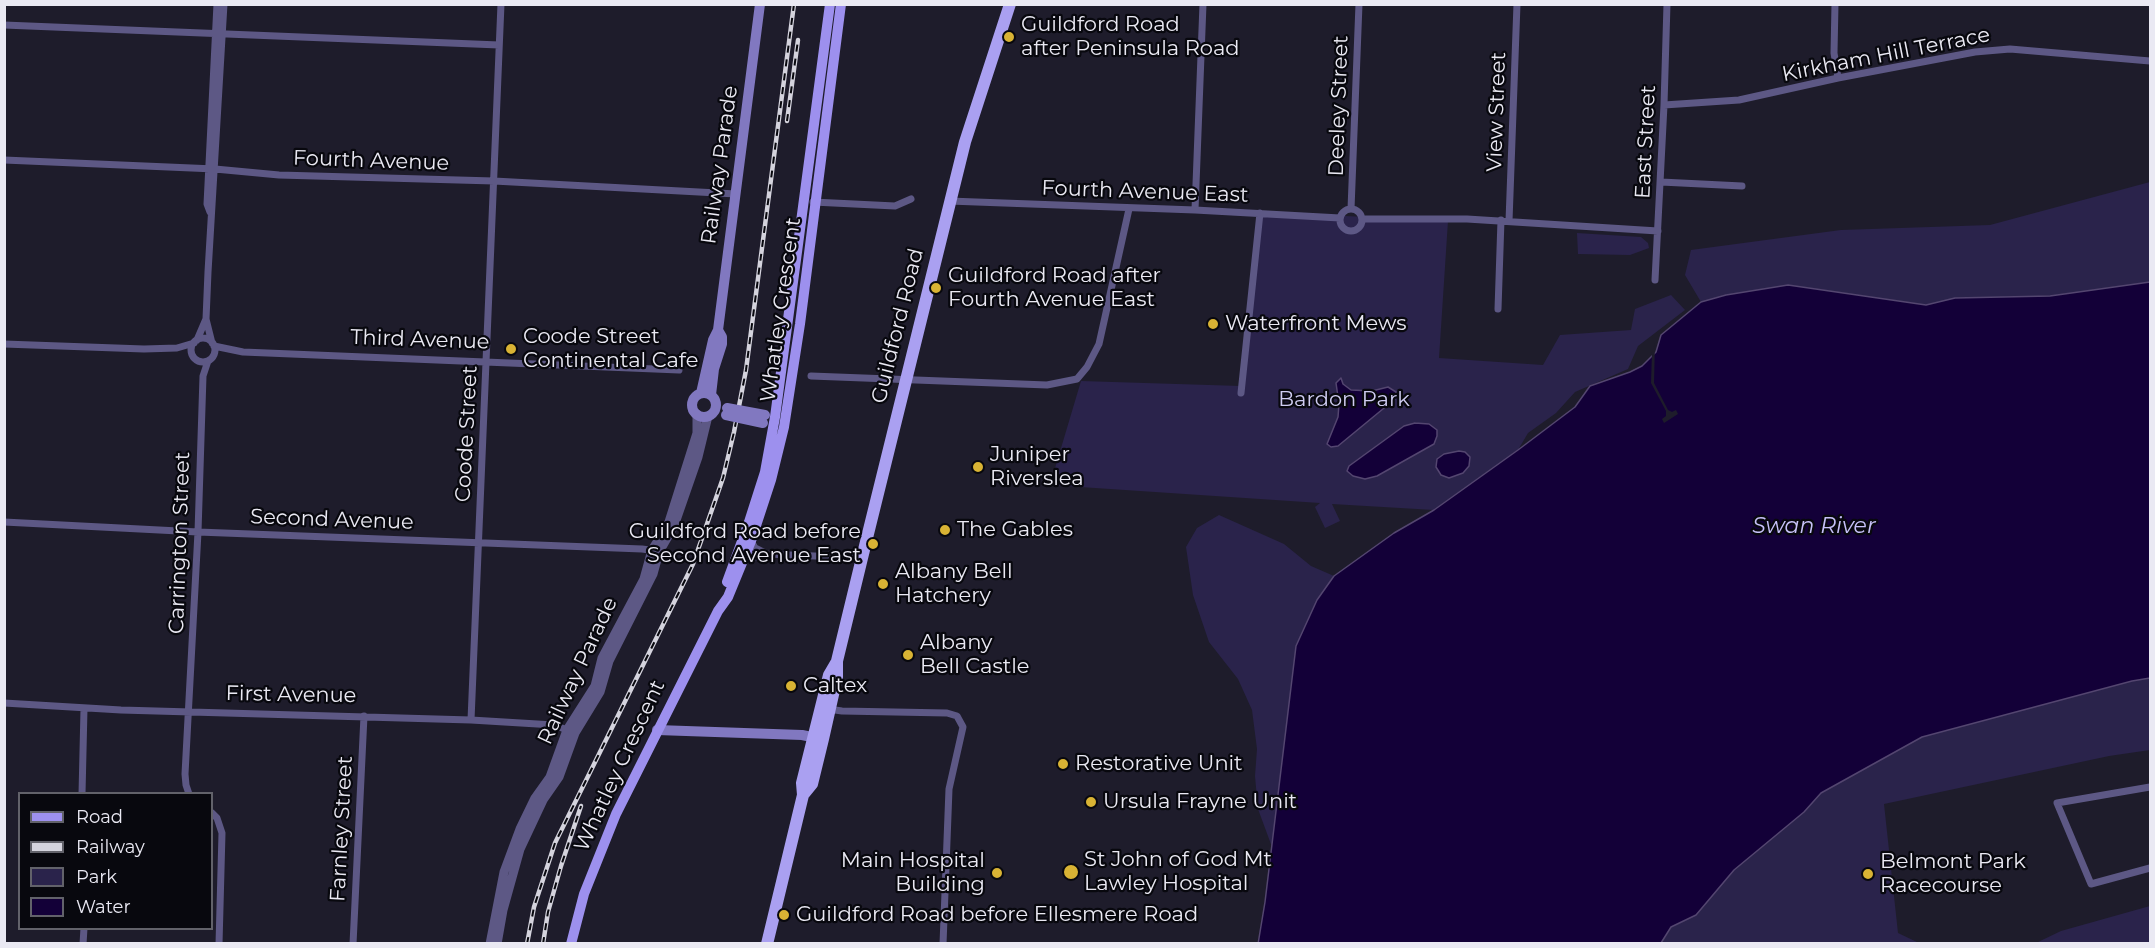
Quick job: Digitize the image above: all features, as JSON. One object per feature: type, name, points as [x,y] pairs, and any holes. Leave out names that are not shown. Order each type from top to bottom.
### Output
[{"type":"highway","name":"Guildford Road","points":[[767,944],[803,795],[802,783],[830,708],[837,677],[837,661],[964,142],[1010,4]]},
{"type":"highway","name":"Guildford Road","points":[[818,738],[824,695],[829,675],[837,661]]},
{"type":"main road","name":"Railway Parade","points":[[707,406],[714,369],[722,344],[722,337],[718,330],[760,4]]},
{"type":"main road","name":"Whatley Crescent","points":[[571,944],[584,894],[616,814],[718,610],[728,597],[765,472],[774,421],[800,324],[809,201],[830,4]]},
{"type":"main road","name":"Whatley Crescent","points":[[809,201],[842,4]]},
{"type":"main road","points":[[707,406],[774,421]]},
{"type":"main road","name":"Whatley Crescent","points":[[743,550],[751,541],[771,480],[774,421]]},
{"type":"main road","points":[[657,730],[802,735],[818,738]]},
{"type":"street","points":[[217,4],[219,34]]},
{"type":"street","points":[[177,348],[208,361],[214,355],[206,319],[210,212],[207,204],[212,169],[219,34],[224,4]]},
{"type":"street","name":"Coode Street","points":[[471,720],[501,4]]},
{"type":"street","points":[[1195,210],[1203,4]]},
{"type":"street","name":"Deeley Street","points":[[1351,209],[1359,4]]},
{"type":"street","name":"View Street","points":[[1497,309],[1505,221],[1517,4]]},
{"type":"street","name":"East Street","points":[[1655,280],[1667,4]]},
{"type":"street","points":[[1834,4],[1834,53],[1838,78]]},
{"type":"street","points":[[4,25],[500,45]]},
{"type":"street","name":"Kirkham Hill Terrace","points":[[1664,105],[1739,100],[1838,78],[1975,52],[2010,49],[2151,61]]},
{"type":"street","name":"Fourth Avenue","points":[[4,160],[212,169],[279,175],[494,181],[736,194]]},
{"type":"street","points":[[1661,182],[1742,186]]},
{"type":"street","points":[[809,201],[895,206],[911,199]]},
{"type":"street","name":"Fourth Avenue East","points":[[949,201],[1340,218]]},
{"type":"street","points":[[811,376],[1047,385],[1077,379],[1087,367],[1099,344],[1129,209]]},
{"type":"street","points":[[1351,209],[1360,213],[1363,219],[1361,226],[1353,231],[1343,228],[1340,218],[1343,213],[1351,209]]},
{"type":"street","points":[[1241,393],[1260,213]]},
{"type":"street","points":[[1363,219],[1505,221],[1658,231]]},
{"type":"street","points":[[194,357],[195,342],[206,319]]},
{"type":"street","points":[[4,344],[177,348],[206,339],[213,344]]},
{"type":"street","name":"Third Avenue","points":[[213,344],[231,351]]},
{"type":"street","name":"Third Avenue","points":[[214,355],[231,351],[679,370]]},
{"type":"street","name":"Carrington Street","points":[[194,357],[203,376]]},
{"type":"street","name":"Carrington Street","points":[[189,792],[185,774],[198,532],[203,376],[208,361]]},
{"type":"street","name":"Railway Parade","points":[[490,944],[504,872],[526,814],[550,777],[571,731],[600,692],[609,660],[653,574],[655,551],[674,525],[688,488],[707,406]]},
{"type":"street","name":"Second Avenue","points":[[4,522],[655,551]]},
{"type":"street","points":[[751,541],[754,548],[767,554],[862,558]]},
{"type":"street","points":[[743,550],[762,557],[767,554]]},
{"type":"street","points":[[824,695],[830,708],[842,711],[947,713],[957,716],[963,727],[949,789],[943,944]]},
{"type":"street","name":"First Avenue","points":[[4,703],[84,709],[471,720],[554,725],[571,731]]},
{"type":"street","points":[[82,792],[84,709]]},
{"type":"street","name":"Farnley Street","points":[[353,944],[364,716]]},
{"type":"street","name":"Railway Parade","points":[[497,944],[503,910],[520,849],[543,800],[560,777],[571,731]]},
{"type":"street","points":[[2151,787],[2057,803],[2091,884],[2151,868]]},
{"type":"street","points":[[213,814],[217,818],[222,833],[219,944]]},
{"type":"green space","points":[[2150,182],[2150,282],[2050,296],[1955,298],[1926,305],[1788,285],[1726,295],[1701,302],[1685,275],[1691,250],[1841,230],[1990,225]]},
{"type":"green space","name":"Bardon Park","points":[[1263,212],[1448,221],[1439,358],[1543,365],[1560,335],[1631,330],[1635,309],[1671,295],[1685,310],[1638,346],[1628,369],[1575,392],[1556,413],[1528,433],[1518,450],[1434,510],[1332,504],[1340,521],[1325,528],[1315,507],[1320,503],[1050,485],[1081,381],[1241,386]]},
{"type":"green space","points":[[1577,233],[1641,237],[1648,243],[1649,248],[1630,255],[1578,254]]},
{"type":"green space","points":[[1219,515],[1284,544],[1311,566],[1334,576],[1317,600],[1296,646],[1272,847],[1258,809],[1255,776],[1257,749],[1252,710],[1238,679],[1209,642],[1193,595],[1186,547],[1197,528]]},
{"type":"green space","points":[[2150,678],[2150,750],[2109,756],[1884,804],[1898,933],[1919,943],[1661,944],[1671,927],[1696,915],[1734,870],[1804,812],[1821,793],[1922,737]]},
{"type":"green space","name":"Belmont Park Racecourse","points":[[2150,906],[2150,943],[2036,943],[2061,931]]},
{"type":"water","name":"Swan River","points":[[2150,282],[2150,678],[1922,737],[1821,793],[1804,812],[1734,870],[1696,915],[1671,927],[1661,943],[1258,944],[1296,646],[1317,600],[1334,576],[1394,533],[1434,510],[1518,450],[1575,407],[1590,386],[1642,366],[1656,352],[1661,335],[1701,302],[1726,295],[1788,285],[1926,305],[1955,298],[2050,296]]},
{"type":"water","points":[[1341,378],[1343,384],[1351,390],[1372,391],[1388,387],[1396,392],[1395,399],[1338,446],[1331,447],[1327,444],[1338,417],[1336,383]]},
{"type":"water","points":[[1415,423],[1429,424],[1437,430],[1434,444],[1377,476],[1365,479],[1353,476],[1347,471],[1349,466],[1404,426]]},
{"type":"water","points":[[1465,452],[1470,457],[1469,466],[1463,473],[1449,478],[1441,475],[1436,467],[1437,459],[1444,454]]},
{"type":"pier","points":[[1655,343],[1654,383],[1668,410],[1672,412],[1676,410],[1678,414],[1664,423],[1662,419],[1666,416],[1666,411],[1651,383],[1652,352]]},
{"type":"railway","points":[[527,944],[534,907],[555,843],[693,564],[723,478],[746,370],[794,4]]},
{"type":"railway","points":[[787,121],[798,40]]},
{"type":"railway","points":[[543,944],[548,912],[581,806]]},
{"type":"place","name":"Guildford Road after Peninsula Road","points":[[1009,37]]},
{"type":"place","name":"Guildford Road after Fourth Avenue East","points":[[936,288]]},
{"type":"place","name":"Waterfront Mews","points":[[1213,324]]},
{"type":"place","name":"Coode Street Continental Cafe","points":[[511,349]]},
{"type":"place","name":"Juniper Riverslea","points":[[978,467]]},
{"type":"place","name":"The Gables","points":[[945,530]]},
{"type":"place","name":"Guildford Road before Second Avenue East","points":[[873,544]]},
{"type":"place","name":"Albany Bell Hatchery","points":[[883,584]]},
{"type":"place","name":"Albany Bell Castle","points":[[908,655]]},
{"type":"place","name":"Caltex","points":[[791,686]]},
{"type":"place","name":"Restorative Unit","points":[[1063,764]]},
{"type":"place","name":"Ursula Frayne Unit","points":[[1091,802]]},
{"type":"place","name":"St John of God Mt Lawley Hospital","points":[[1071,872]]},
{"type":"place","name":"Main Hospital Building","points":[[997,873]]},
{"type":"place","name":"Belmont Park Racecourse","points":[[1868,874]]},
{"type":"place","name":"Guildford Road before Ellesmere Road","points":[[784,915]]}]
